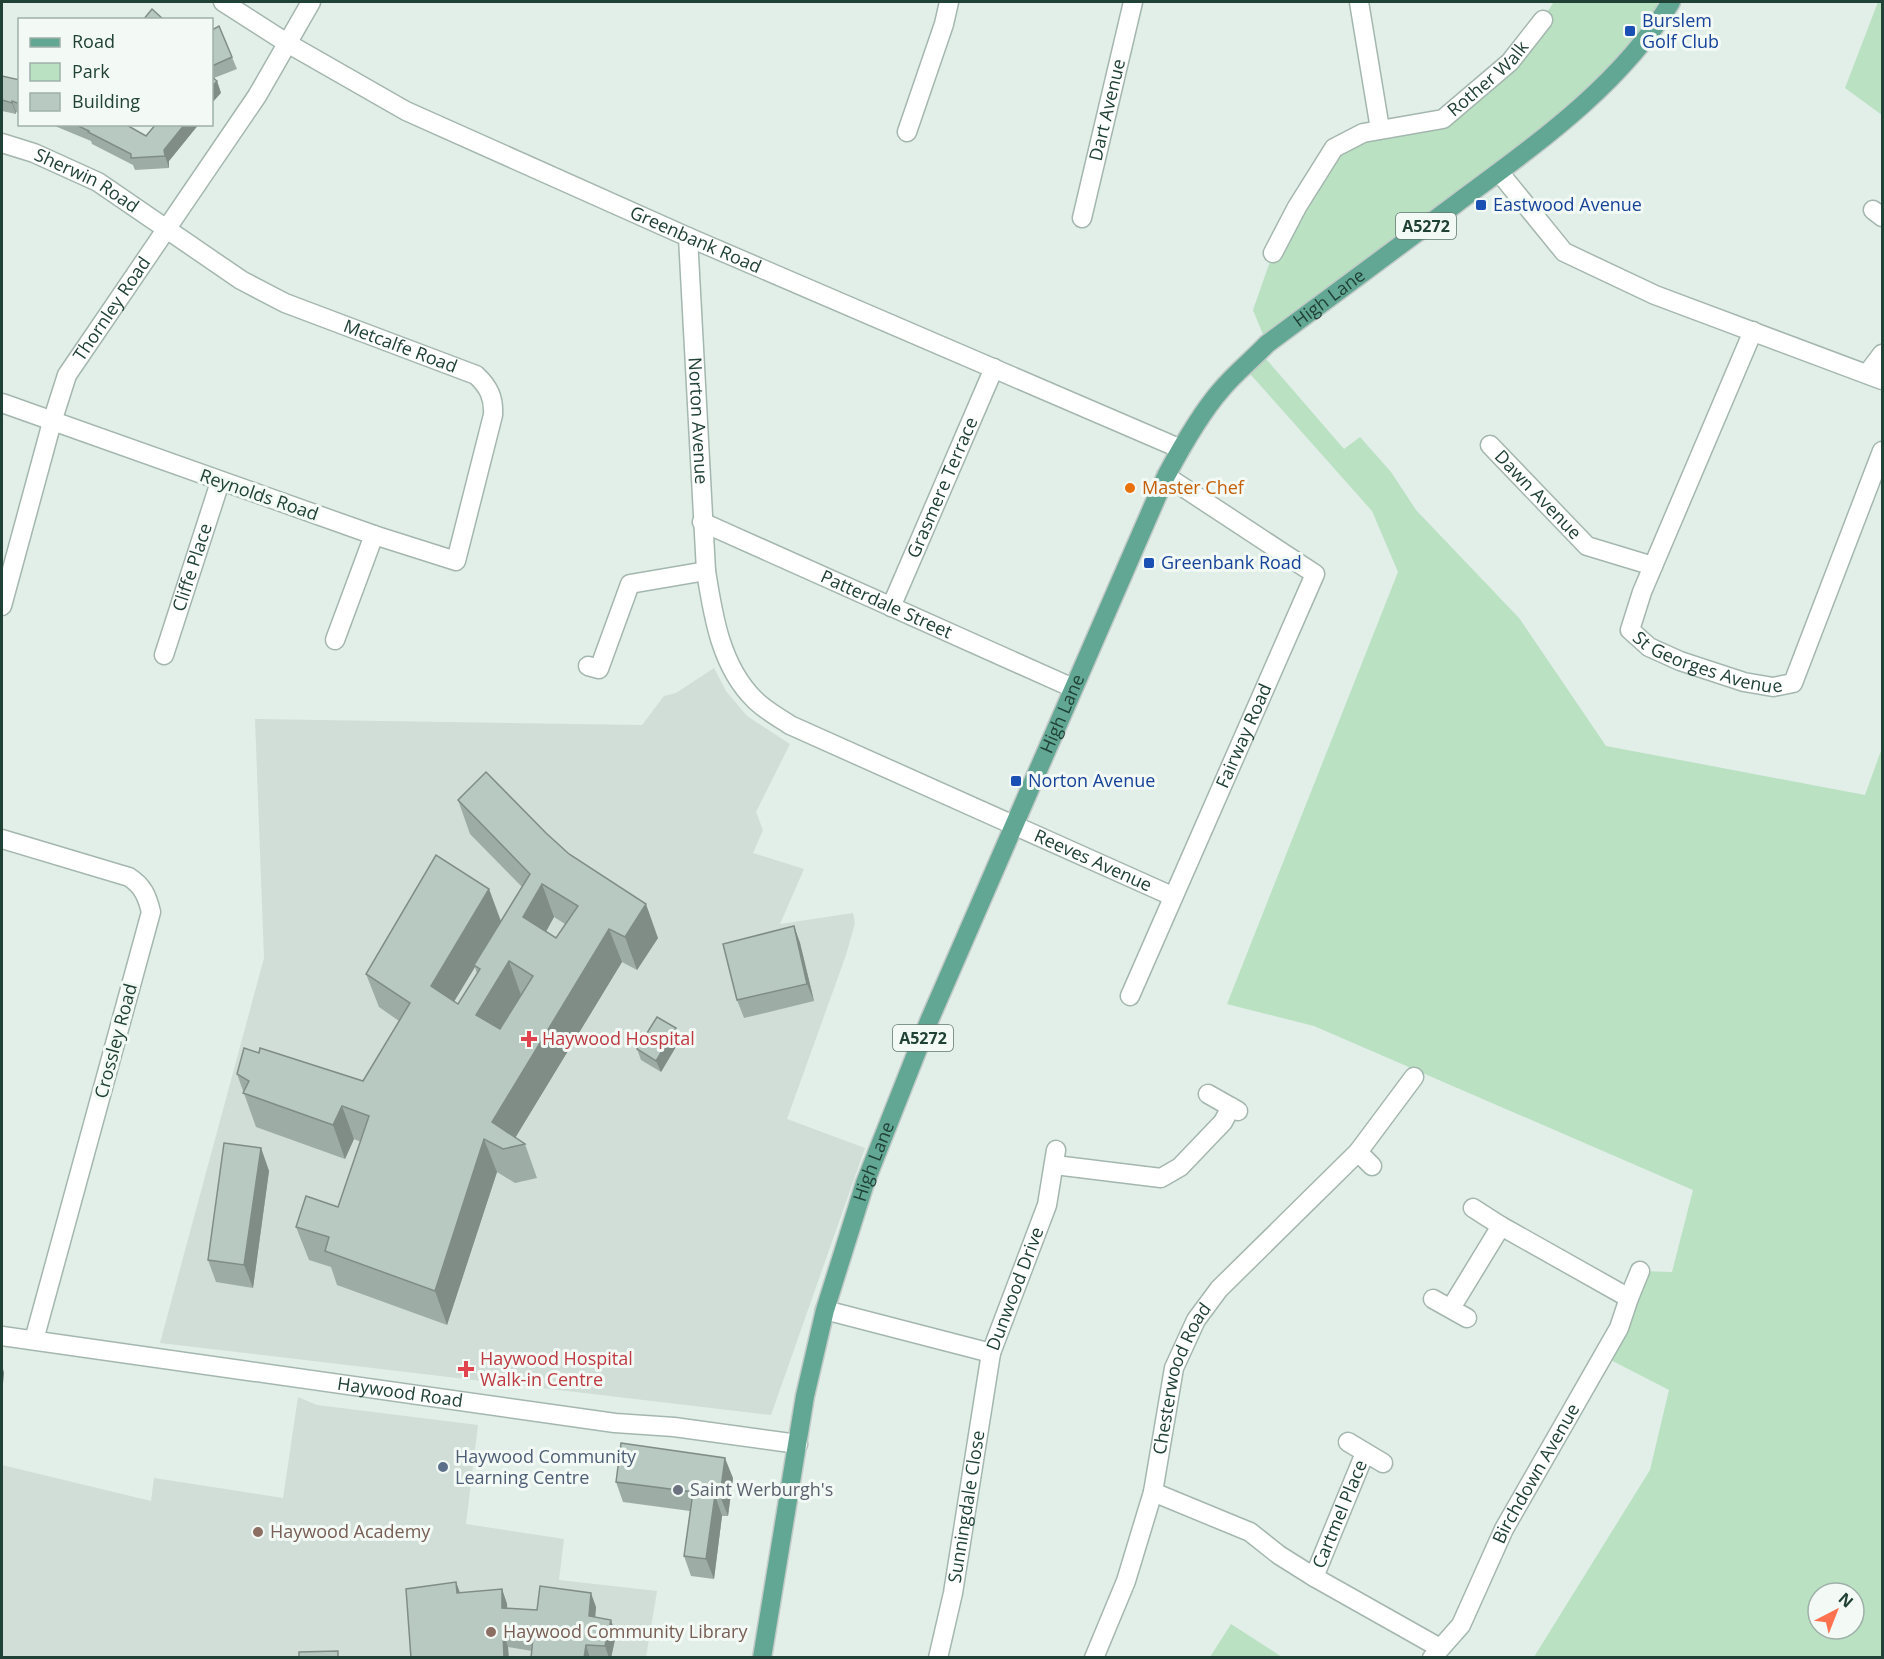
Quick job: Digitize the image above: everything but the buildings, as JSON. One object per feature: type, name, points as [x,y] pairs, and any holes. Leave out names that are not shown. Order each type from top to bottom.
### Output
[{"type":"main road","name":"High Lane","points":[[762,1658],[806,1396],[825,1310],[865,1183],[929,1021],[1166,476],[1219,392],[1267,344],[1575,113],[1635,52],[1671,2]]},
{"type":"street","name":"Greenbank Road","points":[[223,2],[287,43],[406,111],[688,237],[1181,449]]},
{"type":"street","name":"Thornley Road","points":[[2,606],[67,375],[257,96],[311,2]]},
{"type":"street","points":[[907,132],[944,24],[949,2]]},
{"type":"street","name":"Dart Avenue","points":[[1082,218],[1133,2]]},
{"type":"street","points":[[1359,2],[1380,129]]},
{"type":"street","name":"Rother Walk","points":[[1273,253],[1297,207],[1334,148],[1363,133],[1443,119],[1510,62],[1543,20]]},
{"type":"street","name":"Sherwin Road","points":[[2,143],[34,153],[98,182],[165,230]]},
{"type":"street","points":[[1499,172],[1564,252],[1655,295],[1875,377],[1882,354]]},
{"type":"street","name":"Metcalfe Road","points":[[165,230],[241,280],[285,303],[464,369],[484,382],[494,403],[493,415],[460,549]]},
{"type":"street","name":"Norton Avenue","points":[[688,237],[706,571],[712,614],[732,672],[755,701],[790,725],[1016,825]]},
{"type":"street","name":"St Georges Avenue","points":[[1753,331],[1642,592],[1630,630],[1649,647],[1680,661],[1744,682],[1773,687],[1793,683],[1882,451]]},
{"type":"street","name":"Grasmere Terrace","points":[[891,607],[994,368]]},
{"type":"street","name":"Reynolds Road","points":[[2,403],[374,535],[456,561],[460,549]]},
{"type":"street","name":"Dawn Avenue","points":[[1490,445],[1587,546],[1653,566]]},
{"type":"street","name":"Fairway Road","points":[[1130,996],[1315,574],[1166,476]]},
{"type":"street","name":"Cliffe Place","points":[[164,656],[220,482]]},
{"type":"street","name":"Patterdale Street","points":[[702,522],[1073,688]]},
{"type":"street","points":[[335,640],[374,535]]},
{"type":"street","points":[[588,666],[599,669],[630,584],[706,571]]},
{"type":"street","name":"Reeves Avenue","points":[[1016,825],[1172,896]]},
{"type":"street","name":"Crossley Road","points":[[2,839],[129,877],[140,884],[147,896],[151,912],[34,1341]]},
{"type":"street","name":"Chesterwood Road","points":[[1094,1658],[1126,1581],[1153,1492],[1174,1368],[1196,1320],[1219,1289],[1358,1152],[1414,1077]]},
{"type":"street","name":"Dunwood Drive","points":[[825,1310],[991,1353],[1047,1205],[1055,1157],[1161,1178],[1180,1167],[1235,1109],[1208,1094]]},
{"type":"street","points":[[1358,1152],[1372,1166]]},
{"type":"street","points":[[1473,1208],[1629,1298]]},
{"type":"street","points":[[1451,1308],[1501,1226]]},
{"type":"street","name":"Birchdown Avenue","points":[[1153,1492],[1250,1532],[1279,1556],[1436,1653],[1461,1624],[1504,1529],[1620,1328],[1640,1271]]},
{"type":"street","points":[[1433,1299],[1467,1318]]},
{"type":"street","name":"Haywood Road","points":[[2,1336],[615,1423],[674,1427],[798,1444]]},
{"type":"street","name":"Sunningdale Close","points":[[938,1658],[953,1593],[991,1353]]},
{"type":"street","name":"Cartmel Place","points":[[1348,1442],[1383,1463]]},
{"type":"street","name":"Cartmel Place","points":[[1314,1577],[1365,1453]]},
{"type":"shaded area","name":"Haywood Hospital","points":[[714,668],[726,691],[747,716],[790,744],[756,812],[763,830],[753,853],[804,869],[780,924],[853,913],[855,923],[846,955],[787,1119],[865,1148],[771,1415],[160,1343],[264,958],[255,719],[642,725],[664,696],[676,693]]},
{"type":"shaded area","name":"Haywood Academy","points":[[298,1397],[317,1405],[478,1425],[466,1524],[564,1539],[559,1580],[657,1591],[646,1657],[2,1658],[2,1465],[151,1501],[154,1478],[283,1498]]},
{"type":"green space","points":[[1554,2],[1655,2],[1666,10],[1575,113],[1267,344],[1253,310],[1273,253],[1334,148],[1443,119],[1529,38]]},
{"type":"green space","points":[[1878,2],[1882,2],[1882,115],[1845,88]]},
{"type":"green space","points":[[1260,352],[1344,449],[1360,437],[1391,472],[1416,510],[1519,618],[1606,746],[1865,795],[1882,748],[1882,1657],[1534,1657],[1650,1470],[1669,1390],[1603,1356],[1640,1271],[1672,1272],[1693,1190],[1314,1026],[1227,1004],[1398,572],[1372,511],[1243,366]]},
{"type":"green space","points":[[1231,1624],[1282,1657],[1210,1657]]},
{"type":"place","name":"Burslem Golf Club","points":[[1630,31]]},
{"type":"place","name":"Eastwood Avenue","points":[[1481,205]]},
{"type":"place","name":"Master Chef","points":[[1130,488]]},
{"type":"place","name":"Greenbank Road","points":[[1149,563]]},
{"type":"place","name":"Norton Avenue","points":[[1016,781]]},
{"type":"place","name":"Haywood Hospital","points":[[529,1039]]},
{"type":"place","name":"Haywood Hospital Walk-in Centre","points":[[466,1369]]},
{"type":"place","name":"Haywood Community Learning Centre","points":[[443,1467]]},
{"type":"place","name":"Saint Werburgh's","points":[[678,1490]]},
{"type":"place","name":"Haywood Academy","points":[[258,1532]]},
{"type":"place","name":"Haywood Community Library","points":[[491,1632]]}]
